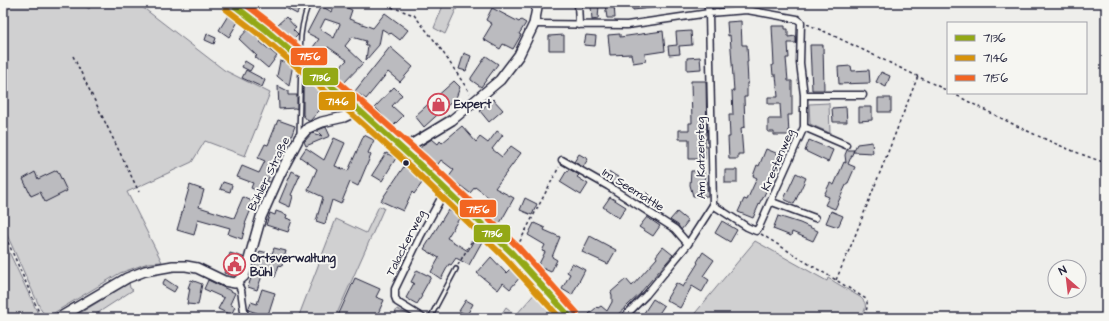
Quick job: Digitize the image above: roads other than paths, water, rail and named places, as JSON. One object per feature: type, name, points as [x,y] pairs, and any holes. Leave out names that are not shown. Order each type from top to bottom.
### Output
[{"type":"main road","points":[[231,3],[265,29],[402,148],[512,253],[571,318]]},
{"type":"street","points":[[402,148],[414,143],[452,120],[500,80],[519,55],[534,24],[538,3]]},
{"type":"street","points":[[578,3],[579,25]]},
{"type":"street","name":"Am Katzensteg","points":[[623,318],[646,296],[688,244],[713,205],[709,13],[707,3]]},
{"type":"street","name":"Krestenweg","points":[[709,13],[747,10],[797,19],[801,22],[800,63],[804,95],[804,127],[760,227],[756,231],[747,227],[713,205]]},
{"type":"street","points":[[534,24],[627,25],[709,13]]},
{"type":"street","points":[[804,95],[863,95]]},
{"type":"street","name":"Bühler Straße","points":[[237,282],[244,276],[261,217],[280,174],[299,138],[308,128],[322,122],[344,117],[359,110]]},
{"type":"street","name":"Krestenweg","points":[[804,127],[846,145]]},
{"type":"street","name":"Im Seemättle","points":[[562,160],[608,186],[675,230],[688,244]]},
{"type":"street","name":"Talackerweg","points":[[423,318],[397,302],[395,297],[395,289],[421,235],[446,189]]},
{"type":"street","name":"Krestenweg","points":[[772,202],[815,218]]},
{"type":"street","points":[[59,318],[120,281],[145,271],[173,266],[197,268],[224,281],[234,283],[237,282],[241,290],[245,318]]},
{"type":"lane","points":[[299,138],[301,60],[299,42],[302,22],[309,3]]},
{"type":"lane","points":[[430,318],[456,268]]},
{"type":"place","name":"Expert","points":[[439,104]]},
{"type":"place","name":"Ortsverwaltung Bühl","points":[[234,265]]}]
